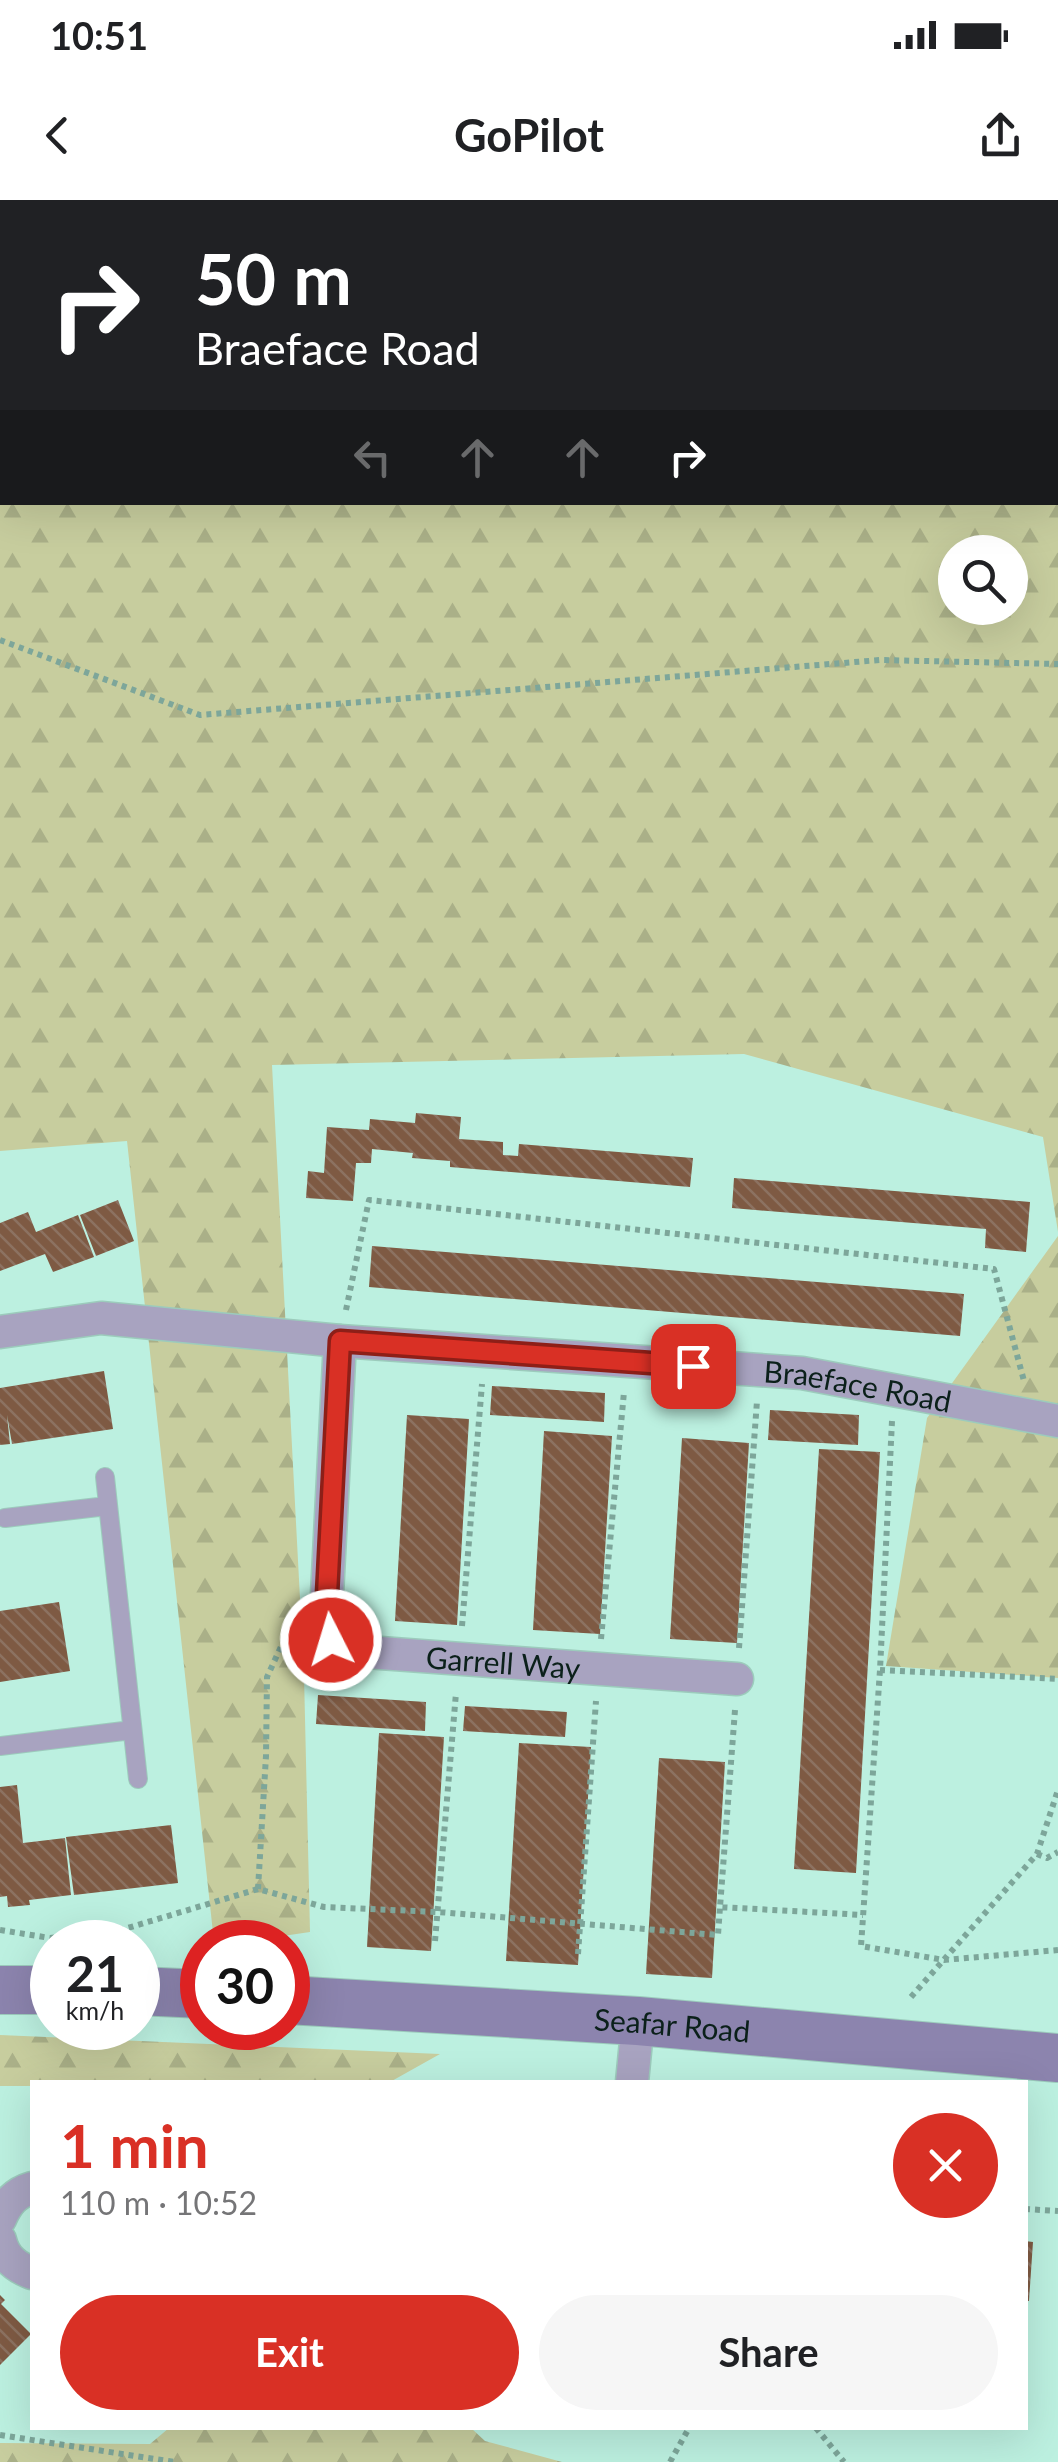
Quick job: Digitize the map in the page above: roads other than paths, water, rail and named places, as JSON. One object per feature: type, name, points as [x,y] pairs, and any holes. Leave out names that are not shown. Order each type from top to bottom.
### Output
[{"type":"street","name":"Braeface Road","points":[[0,1332],[101,1318],[340,1341],[802,1373],[1046,1419]]},
{"type":"street","name":"Garrell Way","points":[[340,1341],[326,1614],[331,1640],[353,1651],[737,1679]]},
{"type":"street","points":[[0,1990],[30,1990]]},
{"type":"street","name":"Seafar Road","points":[[310,2001],[638,2021],[1058,2058]]},
{"type":"street","points":[[632,2080],[638,2021]]},
{"type":"street","points":[[0,2219],[15,2196],[30,2189]]},
{"type":"street","points":[[0,2240],[8,2259],[30,2272]]},
{"type":"lane","points":[[106,1476],[138,1779]]},
{"type":"lane","points":[[5,1518],[107,1506]]},
{"type":"lane","points":[[0,1746],[132,1730]]}]
